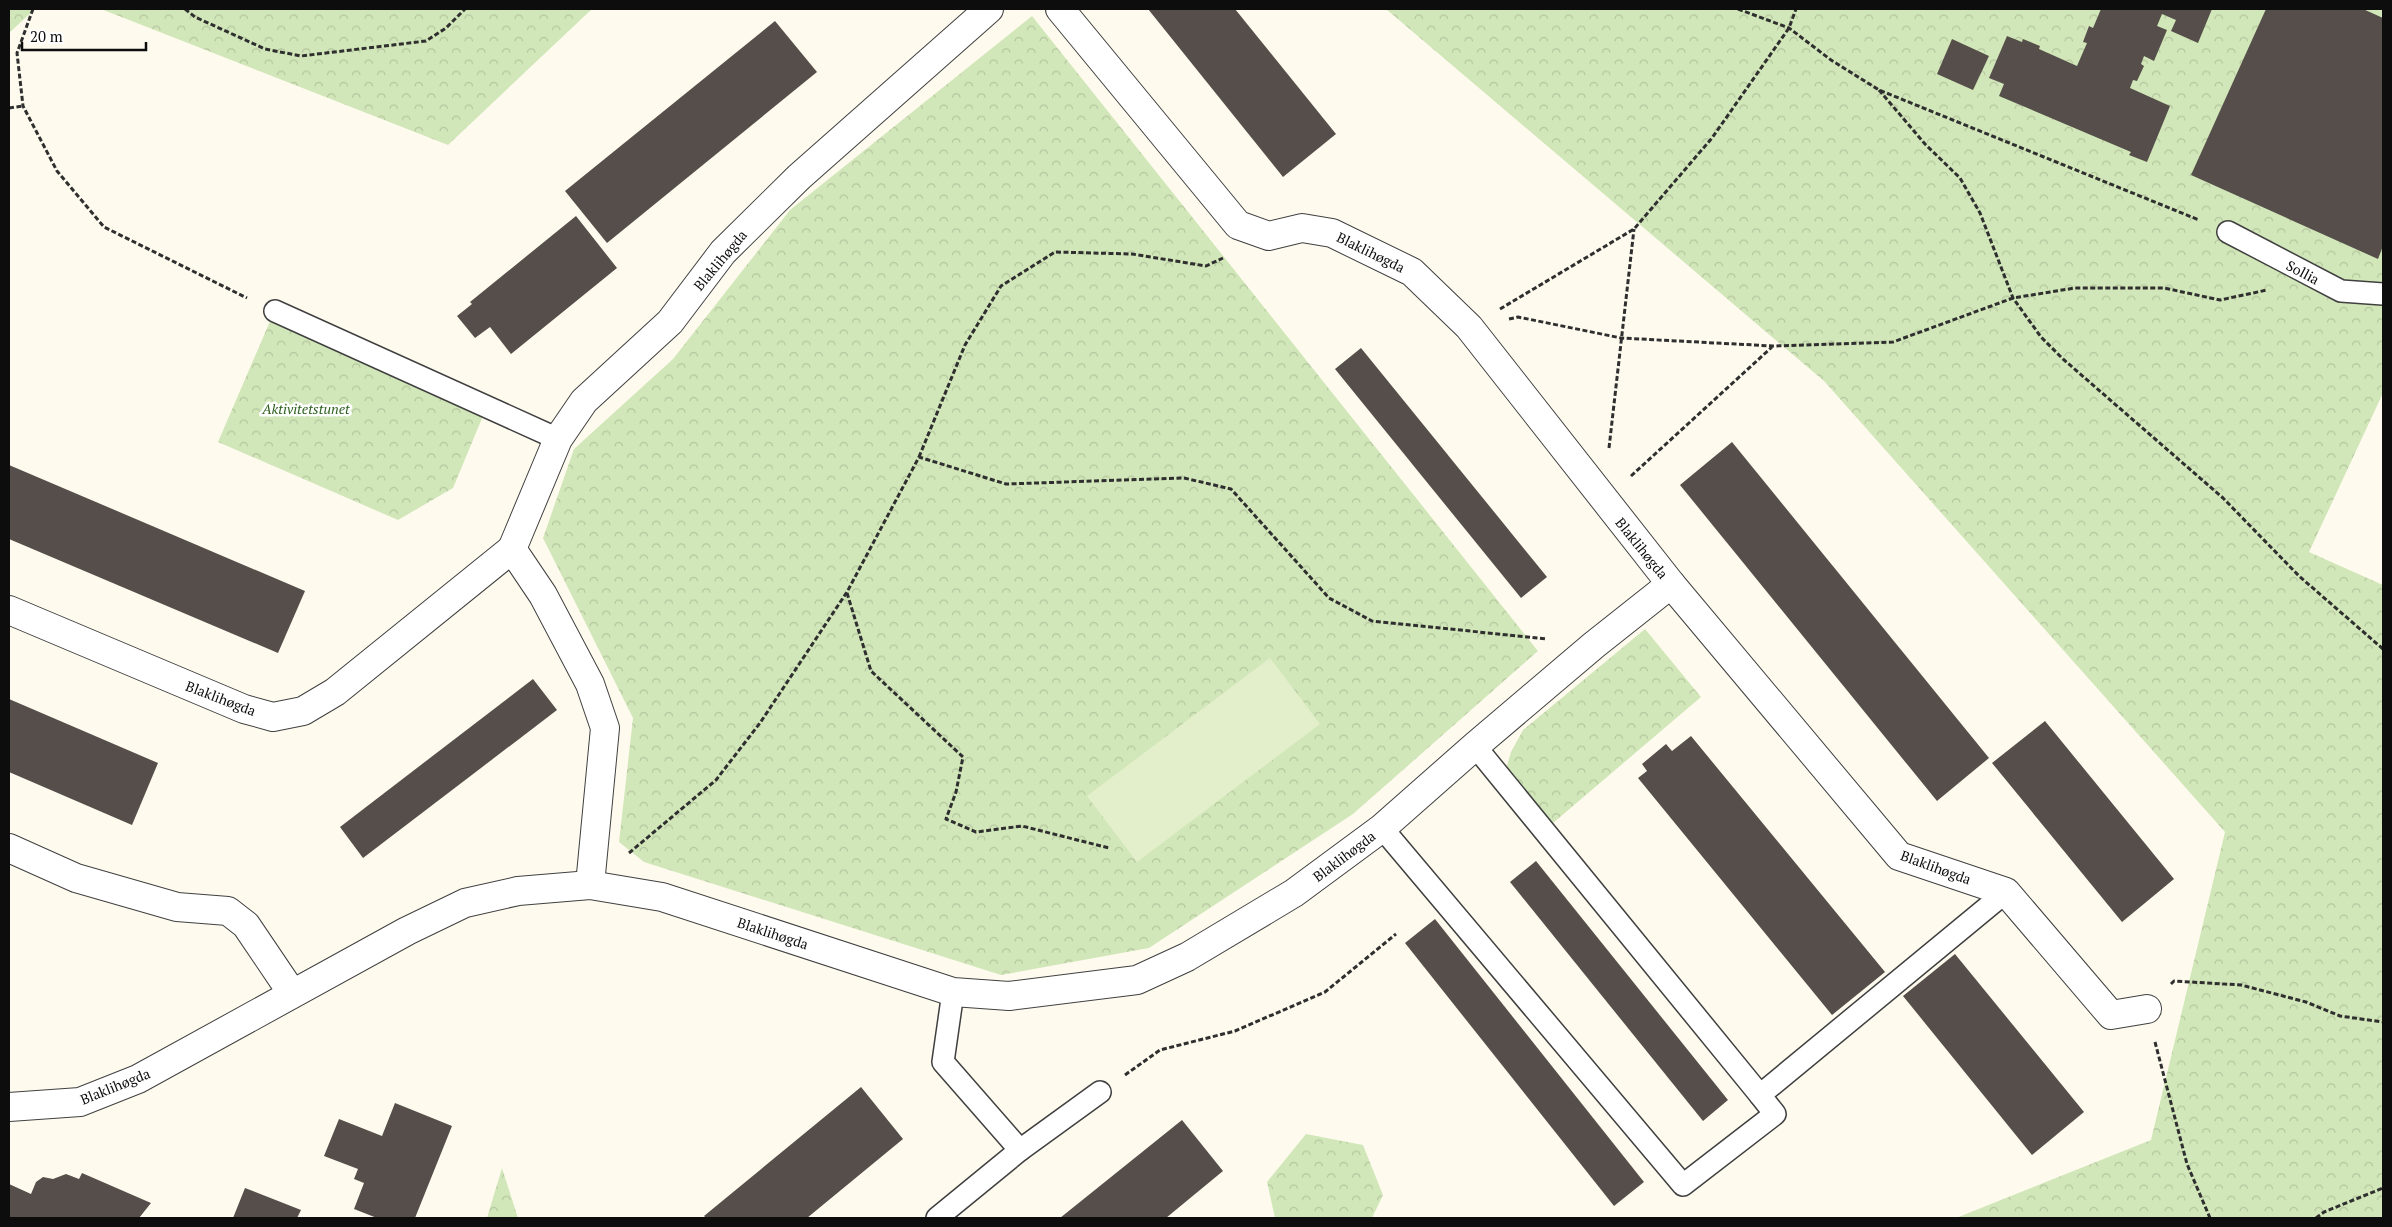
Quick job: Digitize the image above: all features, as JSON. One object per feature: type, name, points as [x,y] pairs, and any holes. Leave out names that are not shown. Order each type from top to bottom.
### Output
[{"type":"street","points":[[1060,9],[1238,225],[1269,236]]},
{"type":"street","name":"Blaklihøgda","points":[[9,610],[244,709],[273,717],[303,711],[335,692],[512,549],[558,439],[584,401],[670,322],[723,252],[799,177],[984,10]]},
{"type":"street","name":"Blaklihøgda","points":[[1269,236],[1302,228],[1332,233],[1412,272],[1470,327],[1604,501],[1671,584],[1899,856],[2006,892]]},
{"type":"street","points":[[512,549],[543,596],[590,684],[605,728],[590,885]]},
{"type":"street","name":"Blaklihøgda","points":[[9,1107],[80,1102],[138,1079],[407,931],[465,903],[518,891],[590,885],[662,897],[953,992],[1009,996],[1136,980],[1188,958],[1294,893],[1382,828],[1474,746],[1594,645],[1671,584]]},
{"type":"street","points":[[9,848],[76,878],[176,908],[228,911],[246,925],[292,993]]},
{"type":"street","points":[[2006,892],[2111,1015],[2147,1009]]},
{"type":"lane","name":"Sollia","points":[[2228,232],[2341,291],[2383,294]]},
{"type":"lane","points":[[274,311],[558,439]]},
{"type":"lane","points":[[1382,828],[1683,1185],[1775,1114],[1474,746]]},
{"type":"lane","points":[[1760,1095],[2006,892]]},
{"type":"lane","points":[[953,992],[943,1062],[1020,1150]]},
{"type":"lane","points":[[937,1218],[1020,1150],[1100,1092]]},
{"type":"path","points":[[34,9],[17,53],[23,106],[57,171],[104,227],[274,311]]},
{"type":"path","points":[[185,9],[195,16],[265,49],[300,56],[426,41],[446,28],[465,9]]},
{"type":"path","points":[[1738,9],[1789,28],[1831,60],[1879,90],[2228,232]]},
{"type":"path","points":[[1470,327],[1634,229],[1712,138],[1789,28],[1796,9]]},
{"type":"path","points":[[1879,90],[1925,144],[1960,178],[1980,213],[2013,298],[2041,337],[2063,359],[2223,498],[2299,576],[2383,649]]},
{"type":"path","points":[[9,108],[23,106]]},
{"type":"path","points":[[1604,501],[1620,338],[1634,229]]},
{"type":"path","points":[[590,885],[716,780],[760,723],[847,592],[919,457],[965,345],[1001,286],[1055,252],[1132,254],[1206,266],[1269,236]]},
{"type":"path","points":[[1470,327],[1518,318],[1620,338],[1773,346],[1893,342],[2013,298],[2075,288],[2164,288],[2220,300],[2316,279]]},
{"type":"path","points":[[1604,501],[1773,346]]},
{"type":"path","points":[[919,457],[1006,484],[1184,478],[1231,489],[1329,598],[1372,621],[1594,645]]},
{"type":"path","points":[[847,592],[870,671],[963,757],[956,792],[946,819],[976,832],[1022,826],[1109,848]]},
{"type":"path","points":[[1100,1092],[1160,1050],[1235,1031],[1325,992],[1396,934]]},
{"type":"path","points":[[2210,1218],[2187,1164],[2147,1009],[2174,981],[2242,985],[2306,1002],[2340,1016],[2383,1022]]},
{"type":"path","points":[[2316,1218],[2324,1212],[2383,1188]]},
{"type":"green space","points":[[9,9],[35,9],[9,33]]},
{"type":"green space","points":[[101,9],[592,9],[448,145]]},
{"type":"green space","points":[[1386,9],[2383,9],[2383,393],[2309,552],[2383,585],[2383,1218],[1956,1218],[2151,1140],[2225,832],[1824,381]]},
{"type":"green space","points":[[1032,16],[1538,651],[1353,814],[1149,948],[1001,975],[644,862],[619,842],[633,718],[543,538],[574,449],[673,359],[790,210]]},
{"type":"green space","name":"Aktivitetstunet","points":[[271,319],[483,416],[453,488],[398,520],[218,442]]},
{"type":"green space","points":[[1645,629],[1701,697],[1553,823],[1505,772],[1511,752],[1523,730]]},
{"type":"green space","points":[[1270,658],[1320,724],[1137,862],[1087,796]]},
{"type":"green space","points":[[1306,1134],[1363,1145],[1383,1195],[1372,1218],[1275,1218],[1267,1182]]},
{"type":"green space","points":[[502,1168],[518,1218],[487,1218]]},
{"type":"building","points":[[1148,9],[1235,9],[1336,134],[1283,177]]},
{"type":"building","points":[[2101,9],[2212,9],[2198,43],[2171,31],[2176,20],[2162,14],[2157,26],[2167,30],[2154,61],[2144,56],[2141,64],[2144,66],[2137,81],[2133,80],[2130,88],[2170,106],[2147,162],[2129,155],[2131,152],[1999,96],[2004,84],[1989,78],[2007,36],[2022,42],[2023,39],[2040,46],[2039,49],[2077,66],[2087,43],[2083,42],[2089,26],[2093,28]]},
{"type":"building","points":[[2266,9],[2363,9],[2383,18],[2383,246],[2378,259],[2191,175]]},
{"type":"building","points":[[775,21],[817,72],[607,243],[565,191]]},
{"type":"building","points":[[1952,39],[1989,56],[1973,90],[1937,74]]},
{"type":"building","points":[[576,216],[617,268],[511,354],[490,327],[475,338],[457,316],[472,304],[470,302]]},
{"type":"building","points":[[1361,348],[1547,577],[1521,598],[1335,369]]},
{"type":"building","points":[[1732,442],[1989,758],[1937,801],[1680,485]]},
{"type":"building","points":[[9,465],[305,591],[278,653],[9,539]]},
{"type":"building","points":[[533,679],[557,710],[363,858],[340,827]]},
{"type":"building","points":[[9,699],[158,763],[132,825],[9,772]]},
{"type":"building","points":[[2045,721],[2174,879],[2122,922],[1992,763]]},
{"type":"building","points":[[1691,736],[1885,972],[1832,1015],[1638,778],[1647,771],[1642,764],[1666,744],[1672,751]]},
{"type":"building","points":[[1536,861],[1728,1100],[1703,1121],[1510,882]]},
{"type":"building","points":[[1435,919],[1644,1182],[1614,1206],[1405,943]]},
{"type":"building","points":[[1955,954],[2084,1112],[2032,1155],[1903,996]]},
{"type":"building","points":[[861,1087],[903,1139],[807,1218],[706,1218],[704,1216]]},
{"type":"building","points":[[395,1103],[452,1126],[415,1218],[377,1218],[354,1209],[364,1183],[354,1179],[358,1169],[324,1156],[339,1119],[382,1136]]},
{"type":"building","points":[[1182,1120],[1223,1171],[1166,1218],[1060,1218]]},
{"type":"building","points":[[82,1173],[151,1203],[139,1218],[9,1218],[9,1184],[31,1194],[36,1182],[43,1177],[53,1179],[66,1174],[79,1179]]},
{"type":"building","points":[[245,1188],[301,1210],[297,1218],[233,1218]]}]
